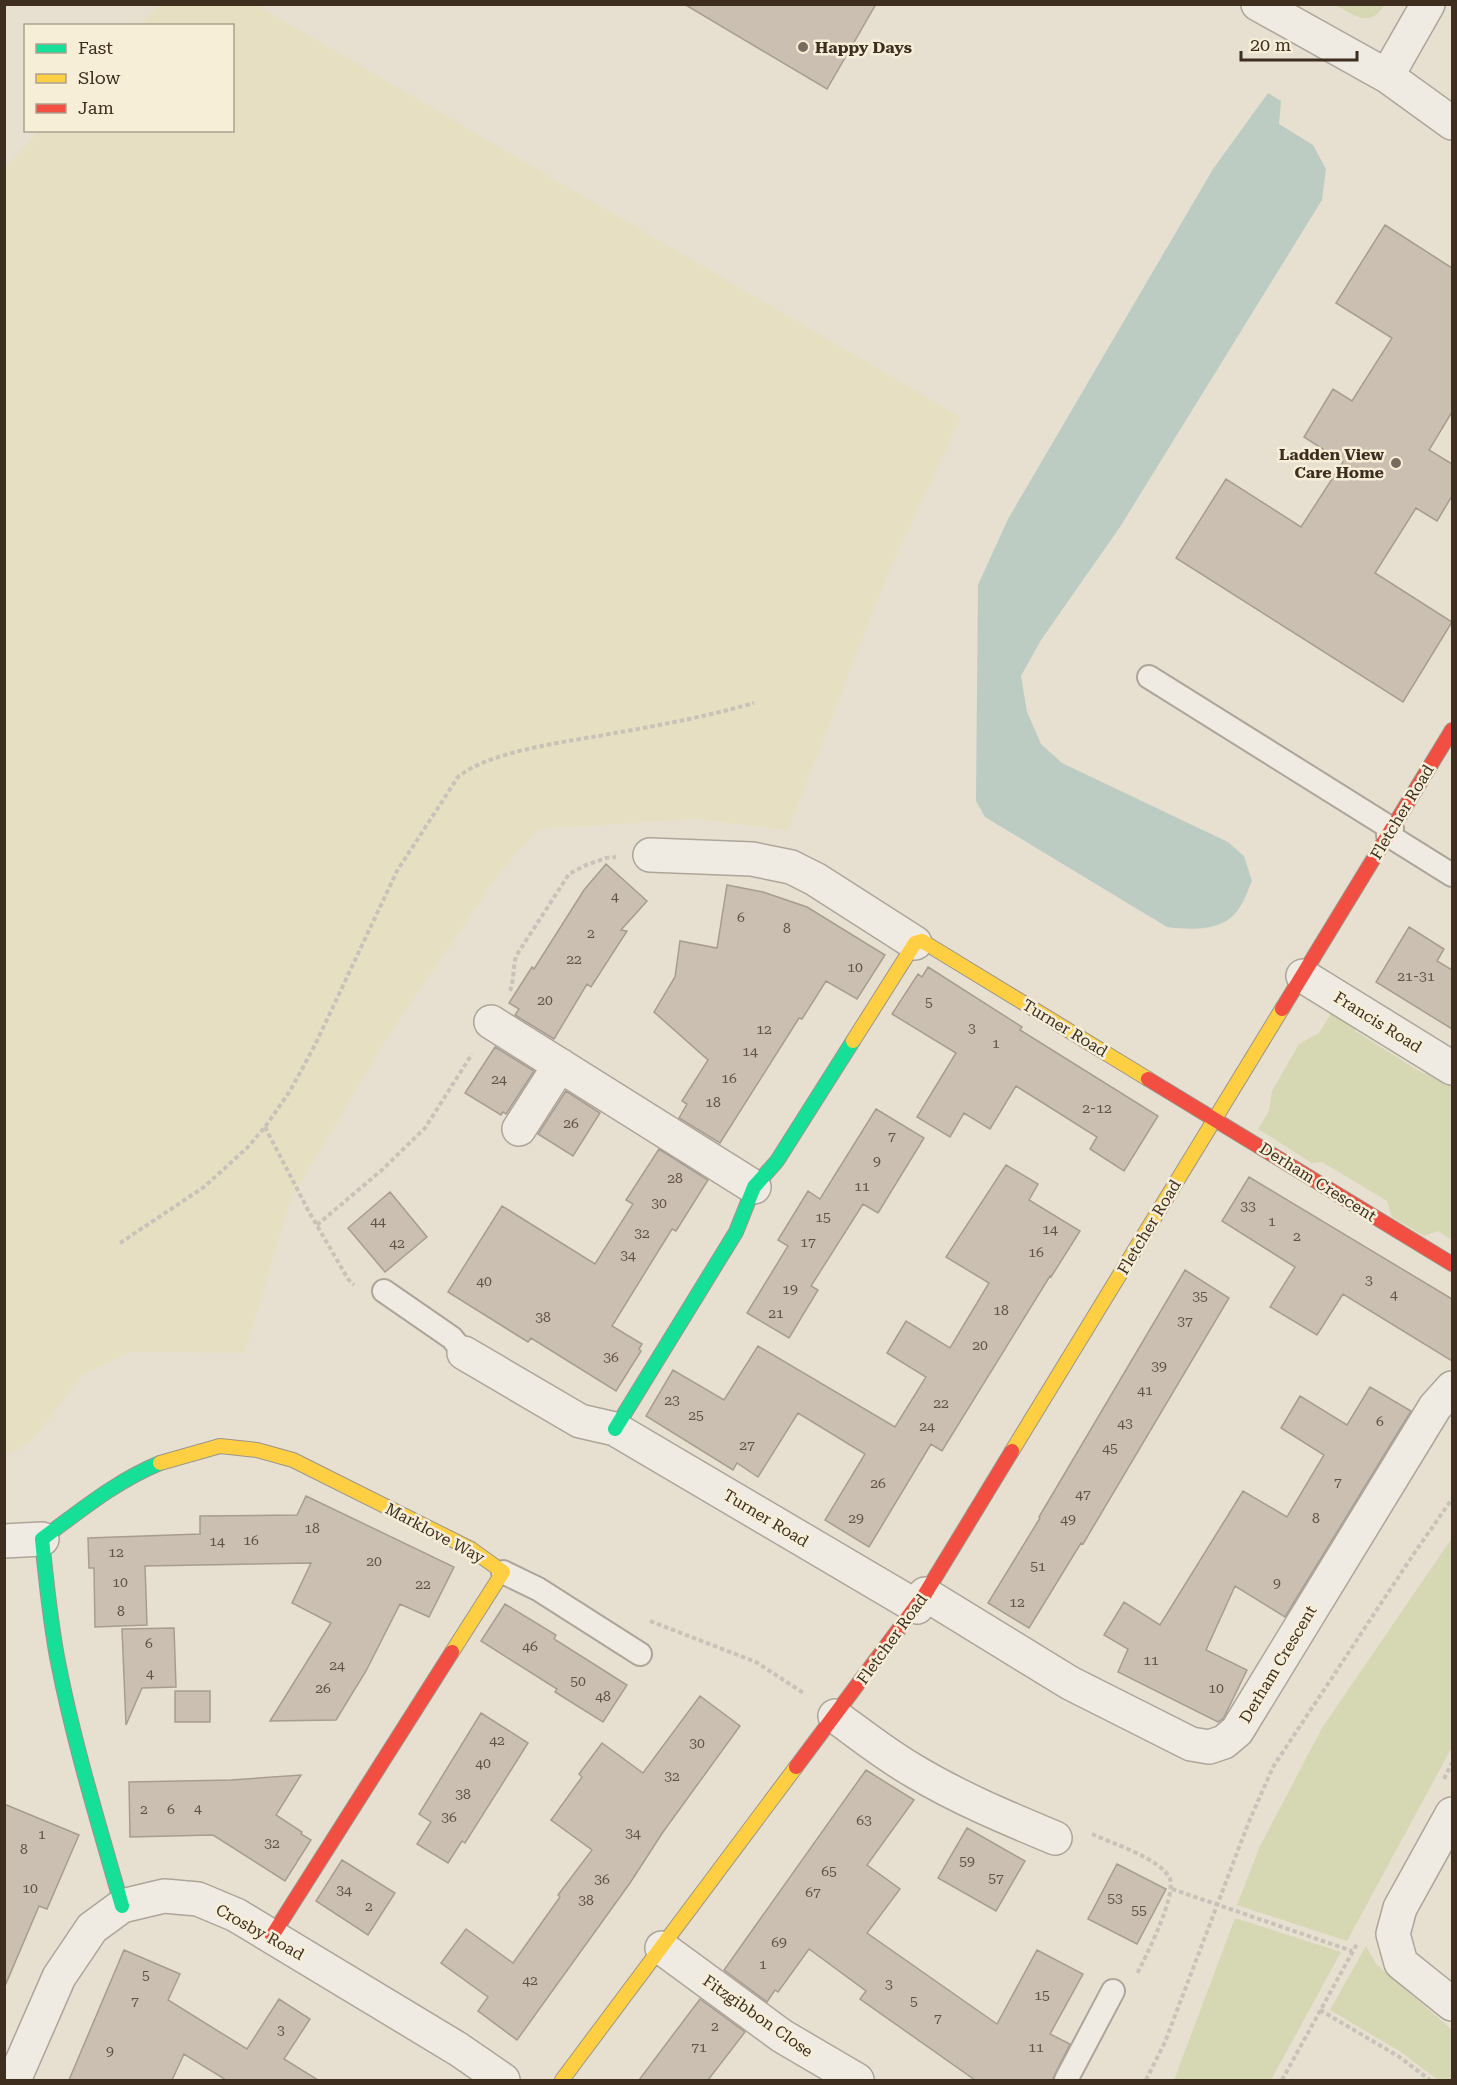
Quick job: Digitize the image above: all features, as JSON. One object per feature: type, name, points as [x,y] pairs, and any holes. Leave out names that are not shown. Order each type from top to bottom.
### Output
[{"type":"street","points":[[1258,4],[1387,76],[1452,123]]},
{"type":"street","points":[[1387,76],[1428,4]]},
{"type":"street","name":"Fletcher Road","points":[[562,2080],[921,1600],[1452,730]]},
{"type":"street","name":"Turner Road","points":[[650,855],[752,859],[791,867],[815,879],[915,943],[922,941],[1215,1118]]},
{"type":"street","points":[[615,1429],[736,1232],[754,1187],[777,1161],[915,943]]},
{"type":"street","name":"Francis Road","points":[[1303,976],[1452,1068]]},
{"type":"street","points":[[491,1022],[754,1187]]},
{"type":"street","points":[[519,1129],[560,1065]]},
{"type":"street","name":"Derham Crescent","points":[[1215,1118],[1452,1264]]},
{"type":"street","name":"Turner Road","points":[[465,1353],[580,1421],[615,1429],[921,1600]]},
{"type":"street","name":"Derham Crescent","points":[[921,1600],[1070,1683],[1166,1733],[1191,1744],[1209,1747],[1224,1743],[1238,1731],[1429,1418],[1452,1388]]},
{"type":"street","name":"Marklove Way","points":[[42,1539],[101,1495],[138,1472],[168,1459],[220,1446],[257,1450],[293,1460],[471,1549],[503,1572],[272,1936]]},
{"type":"street","points":[[4,1541],[42,1539],[48,1603],[68,1706],[122,1906]]},
{"type":"street","points":[[835,1716],[881,1751],[915,1772],[1000,1815],[1055,1838]]},
{"type":"street","points":[[1452,1814],[1400,1908],[1393,1934],[1401,1963],[1452,2004]]},
{"type":"street","name":"Crosby Road","points":[[14,2080],[59,1977],[92,1928],[122,1906],[164,1896],[198,1899],[236,1915],[458,2049],[503,2080]]},
{"type":"street","name":"Fitzgibbon Close","points":[[662,1948],[782,2036],[857,2080]]},
{"type":"lane","points":[[1149,677],[1390,832],[1452,875]]},
{"type":"lane","name":"Turner Road","points":[[384,1291],[452,1338],[465,1353]]},
{"type":"lane","points":[[503,1572],[538,1589],[640,1654]]},
{"type":"lane","points":[[1066,2080],[1113,1991]]},
{"type":"path","points":[[120,1243],[204,1187],[247,1148],[265,1127],[290,1091],[315,1045],[397,871],[458,777],[468,769],[490,759],[692,719],[754,703]]},
{"type":"path","points":[[265,1127],[317,1225]]},
{"type":"path","points":[[1146,2080],[1165,2042],[1248,1824],[1273,1767],[1452,1499]]},
{"type":"path","points":[[645,1620],[657,1622],[756,1662],[777,1674],[835,1716]]},
{"type":"path","points":[[1055,1838],[1072,1825],[1151,1861],[1170,1879],[1171,1889],[1157,1932],[1137,1975]]},
{"type":"path","points":[[1171,1889],[1352,1951]]},
{"type":"path","points":[[1320,2010],[1398,2056],[1430,2080]]},
{"type":"shaded area","points":[[160,4],[257,5],[961,417],[887,576],[788,831],[699,819],[539,829],[501,871],[389,1035],[290,1201],[245,1353],[132,1352],[83,1375],[30,1443],[5,1457],[5,167],[38,132],[234,132],[234,24],[141,24]]},
{"type":"shaded area","points":[[1268,93],[1281,101],[1279,124],[1313,145],[1326,169],[1322,200],[1120,527],[1041,640],[1021,676],[1027,712],[1041,744],[1062,763],[1228,842],[1244,856],[1252,881],[1242,904],[1234,915],[1217,925],[1197,929],[1167,927],[985,817],[976,801],[978,585],[1008,519],[1213,169]]},
{"type":"green space","points":[[1335,5],[1384,5],[1373,17],[1361,18]]},
{"type":"green space","points":[[1337,1004],[1358,1018],[1355,1031],[1424,1074],[1429,1070],[1452,1085],[1452,1240],[1438,1231],[1424,1236],[1392,1217],[1387,1201],[1322,1162],[1312,1163],[1258,1129],[1269,1111],[1272,1091],[1299,1044],[1319,1033]]},
{"type":"green space","points":[[1452,1538],[1452,1747],[1347,1941],[1237,1905],[1260,1846],[1322,1728]]},
{"type":"green space","points":[[1235,1918],[1341,1952],[1271,2080],[1174,2080]]},
{"type":"green space","points":[[1366,1946],[1376,1964],[1452,2030],[1452,2080],[1438,2080],[1401,2052],[1330,2010]]},
{"type":"building","name":"Happy Days","points":[[684,4],[876,4],[827,89]]},
{"type":"building","name":"Ladden View Care Home","points":[[1385,225],[1452,268],[1452,412],[1429,450],[1452,464],[1452,496],[1437,521],[1416,508],[1375,573],[1452,622],[1403,702],[1176,558],[1226,479],[1301,527],[1343,462],[1304,437],[1333,389],[1352,401],[1392,338],[1336,303]]},
{"type":"building","points":[[606,864],[647,901],[621,930],[627,931],[591,987],[587,984],[554,1039],[515,1015],[519,1009],[509,1003],[532,967],[534,969],[584,890]]},
{"type":"building","points":[[727,885],[763,892],[807,907],[885,955],[857,999],[826,981],[802,1019],[799,1018],[720,1143],[679,1118],[687,1104],[682,1101],[708,1060],[654,1012],[675,977],[680,941],[717,948]]},
{"type":"building","points":[[1409,927],[1444,949],[1437,961],[1452,970],[1452,1029],[1376,982]]},
{"type":"building","points":[[928,967],[1022,1027],[1020,1030],[1158,1116],[1124,1171],[1090,1149],[1097,1137],[1016,1086],[990,1129],[964,1113],[950,1137],[917,1117],[956,1053],[892,1014],[918,974],[922,977]]},
{"type":"building","points":[[495,1047],[534,1071],[506,1114],[503,1112],[501,1115],[465,1093]]},
{"type":"building","points":[[566,1091],[600,1113],[573,1156],[538,1134]]},
{"type":"building","points":[[876,1109],[924,1138],[878,1213],[863,1204],[811,1286],[818,1290],[789,1338],[747,1313],[788,1246],[778,1240],[808,1191],[820,1199]]},
{"type":"building","points":[[659,1149],[708,1180],[676,1231],[672,1229],[612,1326],[642,1344],[639,1349],[641,1351],[616,1391],[531,1338],[528,1342],[448,1292],[502,1206],[595,1264],[633,1204],[626,1200]]},
{"type":"building","points":[[1006,1165],[1038,1184],[1029,1200],[1080,1231],[942,1451],[931,1444],[869,1547],[825,1520],[865,1454],[798,1413],[758,1477],[737,1463],[733,1470],[646,1416],[673,1370],[724,1400],[758,1346],[895,1427],[926,1377],[887,1353],[906,1321],[950,1348],[989,1283],[946,1257]]},
{"type":"building","points":[[1249,1177],[1452,1299],[1452,1361],[1343,1294],[1317,1335],[1270,1307],[1295,1267],[1222,1221]]},
{"type":"building","points":[[390,1192],[427,1237],[385,1272],[348,1228]]},
{"type":"building","points":[[1185,1270],[1229,1298],[1083,1544],[1081,1543],[1029,1628],[988,1603]]},
{"type":"building","points":[[1370,1387],[1411,1411],[1285,1617],[1235,1586],[1206,1650],[1247,1670],[1223,1719],[1218,1722],[1118,1672],[1128,1649],[1104,1635],[1124,1602],[1160,1625],[1243,1491],[1287,1517],[1324,1455],[1281,1428],[1300,1396],[1347,1425]]},
{"type":"building","points":[[306,1496],[454,1567],[429,1617],[400,1604],[366,1671],[336,1720],[270,1721],[331,1623],[292,1603],[311,1563],[145,1566],[147,1625],[95,1627],[94,1568],[89,1568],[88,1538],[200,1534],[200,1516],[297,1515]]},
{"type":"building","points":[[505,1604],[556,1635],[554,1639],[627,1685],[603,1722],[555,1692],[557,1689],[481,1641]]},
{"type":"building","points":[[174,1628],[176,1687],[142,1688],[126,1725],[122,1629]]},
{"type":"building","points":[[175,1691],[210,1691],[210,1722],[175,1722]]},
{"type":"building","points":[[700,1696],[740,1726],[517,2040],[478,2011],[488,1997],[441,1963],[466,1929],[513,1963],[560,1897],[558,1895],[592,1850],[551,1820],[582,1777],[579,1774],[602,1743],[643,1773]]},
{"type":"building","points":[[481,1713],[528,1743],[465,1843],[462,1841],[448,1863],[417,1844],[431,1822],[419,1814]]},
{"type":"building","points":[[866,1770],[914,1800],[867,1865],[900,1889],[867,1933],[997,2024],[1037,1950],[1083,1974],[1050,2034],[1070,2044],[1052,2080],[975,2080],[860,1999],[866,1991],[809,1949],[778,1992],[775,1990],[767,2002],[724,1970]]},
{"type":"building","points":[[301,1775],[276,1815],[311,1840],[285,1881],[213,1835],[130,1837],[129,1782],[231,1780]]},
{"type":"building","points":[[4,1804],[79,1835],[47,1909],[39,1906],[5,1986]]},
{"type":"building","points":[[967,1828],[1025,1861],[996,1911],[938,1878]]},
{"type":"building","points":[[342,1860],[395,1893],[368,1935],[316,1901]]},
{"type":"building","points":[[1117,1864],[1166,1889],[1137,1944],[1088,1919]]},
{"type":"building","points":[[124,1950],[180,1974],[168,2000],[247,2049],[279,1999],[310,2019],[284,2059],[318,2080],[226,2080],[184,2054],[172,2080],[69,2080]]},
{"type":"building","points":[[700,1999],[745,2032],[708,2080],[639,2080]]},
{"type":"traffic: fast","points":[[615,1429],[736,1232],[754,1187],[777,1161],[853,1041]]},
{"type":"traffic: fast","points":[[122,1906],[64,1693],[53,1631],[42,1539],[113,1488],[160,1463]]},
{"type":"traffic: slow","points":[[853,1041],[915,943],[922,941],[1148,1079]]},
{"type":"traffic: slow","points":[[1012,1451],[1282,1009]]},
{"type":"traffic: slow","points":[[160,1463],[220,1446],[257,1450],[293,1460],[471,1549],[503,1572],[452,1652]]},
{"type":"traffic: slow","points":[[562,2080],[796,1767]]},
{"type":"traffic: jam","points":[[1282,1009],[1452,730]]},
{"type":"traffic: jam","points":[[1148,1079],[1452,1264]]},
{"type":"traffic: jam","points":[[796,1767],[925,1594],[1012,1451]]},
{"type":"traffic: jam","points":[[272,1936],[452,1652]]},
{"type":"place","name":"Happy Days","points":[[803,47]]},
{"type":"place","name":"Ladden View Care Home","points":[[1396,463]]}]
